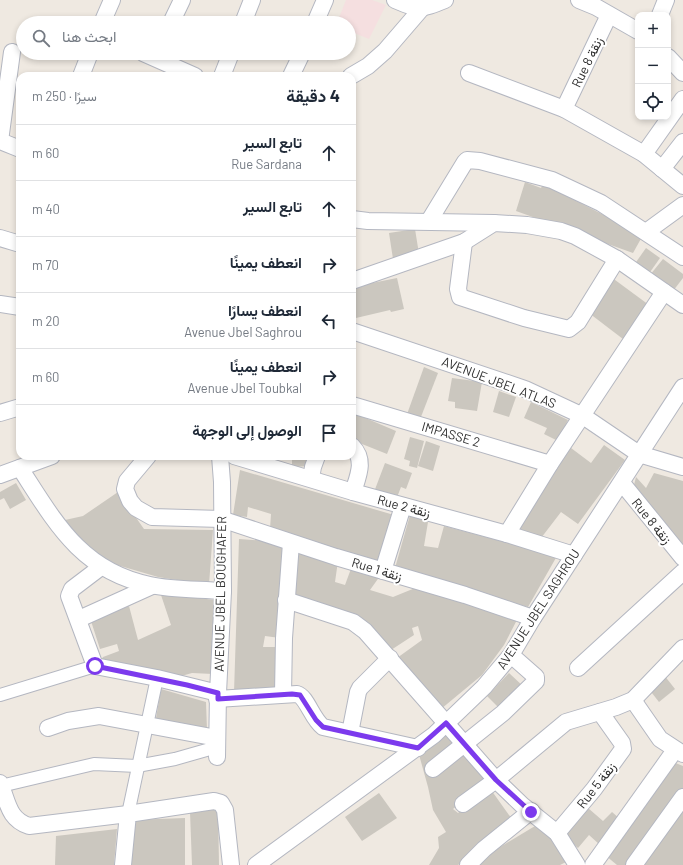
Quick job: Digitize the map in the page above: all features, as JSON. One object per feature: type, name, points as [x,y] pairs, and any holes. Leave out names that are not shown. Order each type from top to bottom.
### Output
[{"type":"street","points":[[105,16],[112,0]]},
{"type":"street","points":[[174,16],[182,0]]},
{"type":"street","points":[[246,16],[252,0]]},
{"type":"street","points":[[318,16],[325,0]]},
{"type":"street","points":[[399,1],[414,8],[422,8],[445,0]]},
{"type":"street","points":[[579,0],[609,14],[635,29]]},
{"type":"street","points":[[661,12],[666,0]]},
{"type":"street","points":[[356,73],[368,66],[385,51],[422,8]]},
{"type":"street","name":"Rue 8 زنقة","points":[[564,109],[609,14]]},
{"type":"street","points":[[12,52],[0,141],[16,147]]},
{"type":"street","points":[[83,72],[87,60]]},
{"type":"street","points":[[162,60],[187,72]]},
{"type":"street","points":[[224,72],[228,60]]},
{"type":"street","points":[[293,72],[299,60]]},
{"type":"street","points":[[671,60],[683,73]]},
{"type":"street","points":[[469,73],[564,109],[644,154],[683,186]]},
{"type":"street","points":[[644,154],[683,99]]},
{"type":"street","points":[[662,169],[683,142]]},
{"type":"street","points":[[429,221],[461,167],[467,160],[472,160],[552,180],[601,203],[683,257]]},
{"type":"street","points":[[646,232],[683,205]]},
{"type":"street","points":[[356,219],[368,221],[494,223],[527,225],[561,231],[575,236],[617,259],[683,305]]},
{"type":"street","points":[[356,280],[464,242],[494,223]]},
{"type":"street","points":[[0,238],[16,243]]},
{"type":"street","points":[[464,242],[458,289],[460,297],[524,318],[569,329],[578,322],[617,259]]},
{"type":"street","points":[[506,534],[550,464],[664,292]]},
{"type":"street","points":[[0,304],[16,306]]},
{"type":"street","name":"AVENUE JBEL ATLAS","points":[[356,332],[525,389],[582,416],[639,454],[683,468]]},
{"type":"street","name":"AVENUE JBEL SAGHROU","points":[[256,865],[418,748],[484,687],[511,655],[533,618],[683,387]]},
{"type":"street","name":"IMPASSE 2","points":[[356,406],[550,464]]},
{"type":"street","points":[[0,413],[16,408]]},
{"type":"street","points":[[353,492],[361,467],[359,454],[356,451]]},
{"type":"street","points":[[0,475],[44,460]]},
{"type":"street","name":"Rue 1 زنقة","points":[[145,460],[127,481],[124,489],[130,502],[145,515],[174,519],[221,519],[291,543],[533,618]]},
{"type":"street","name":"AVENUE JBEL BOUGHAFER","points":[[217,747],[223,590],[221,519],[222,482],[220,460]]},
{"type":"street","name":"Rue 2 زنقة","points":[[263,460],[284,463],[311,478],[353,492],[506,534],[574,555]]},
{"type":"street","points":[[311,478],[316,460]]},
{"type":"street","points":[[20,468],[59,528],[70,541],[101,567],[134,581],[152,586],[223,590]]},
{"type":"street","name":"Rue 8 زنقة","points":[[622,483],[683,558]]},
{"type":"street","points":[[383,571],[403,506]]},
{"type":"street","points":[[283,694],[286,600],[291,543]]},
{"type":"street","points":[[95,666],[79,619],[71,604],[70,592],[101,567]]},
{"type":"street","points":[[578,668],[683,572]]},
{"type":"street","points":[[79,619],[152,586]]},
{"type":"street","points":[[286,600],[353,622],[365,631],[496,780],[531,812],[557,833],[574,864]]},
{"type":"street","points":[[463,804],[496,780],[566,722],[633,700],[683,648]]},
{"type":"street","points":[[433,769],[503,713],[536,681],[536,677],[511,655]]},
{"type":"street","points":[[350,733],[360,688],[390,658]]},
{"type":"street","points":[[0,695],[95,666],[157,678],[218,696],[283,694],[300,695],[316,720],[323,727],[418,748]]},
{"type":"street","points":[[123,865],[128,814],[137,766],[157,678]]},
{"type":"street","points":[[594,865],[679,752],[660,739],[633,700]]},
{"type":"street","name":"Rue 5 زنقة","points":[[557,833],[594,789],[623,749],[623,744],[600,712]]},
{"type":"street","points":[[48,728],[92,717],[114,718],[217,747]]},
{"type":"street","points":[[217,747],[174,759],[137,766],[94,764],[1,784],[12,814],[19,823],[29,826],[219,801],[225,810],[231,865]]},
{"type":"street","points":[[634,865],[683,797]]},
{"type":"street","points":[[468,865],[484,849],[531,812]]},
{"type":"shaded area","points":[[346,0],[372,0],[386,5],[369,39],[356,34],[356,16],[340,16]]},
{"type":"building","points":[[525,182],[541,188],[543,184],[643,235],[633,253],[516,211]]},
{"type":"building","points":[[415,229],[419,254],[393,259],[389,233]]},
{"type":"building","points":[[646,248],[660,258],[648,275],[634,265]]},
{"type":"building","points":[[663,259],[683,274],[683,278],[673,291],[650,275]]},
{"type":"building","points":[[611,277],[649,305],[623,339],[585,310]]},
{"type":"building","points":[[397,278],[404,309],[391,312],[390,310],[356,318],[356,286]]},
{"type":"building","points":[[424,367],[438,373],[419,422],[406,417]]},
{"type":"building","points":[[452,378],[482,382],[477,411],[455,408],[455,402],[448,401]]},
{"type":"building","points":[[499,391],[516,397],[509,417],[493,412]]},
{"type":"building","points":[[531,402],[568,420],[558,441],[544,434],[547,428],[524,418]]},
{"type":"building","points":[[356,414],[396,431],[387,454],[356,442]]},
{"type":"building","points":[[410,437],[424,441],[417,468],[409,466],[410,461],[404,459]]},
{"type":"building","points":[[426,441],[440,446],[433,471],[418,466]]},
{"type":"building","points":[[604,445],[625,460],[578,524],[561,512],[538,542],[514,525],[571,448],[591,463]]},
{"type":"building","points":[[292,460],[310,460],[310,466],[292,467]]},
{"type":"building","points":[[385,463],[412,473],[406,489],[401,487],[396,500],[374,492]]},
{"type":"building","points":[[240,470],[394,515],[378,567],[270,529],[271,514],[248,507],[247,517],[233,515]]},
{"type":"building","points":[[654,473],[683,481],[683,546],[633,489],[636,477],[646,488]]},
{"type":"building","points":[[16,483],[26,500],[10,509],[4,498],[0,500],[0,492]]},
{"type":"building","points":[[118,492],[144,529],[213,530],[209,585],[158,577],[100,560],[69,533],[65,520],[83,516]]},
{"type":"building","points":[[410,515],[428,522],[424,546],[438,548],[444,526],[557,556],[528,607],[395,568]]},
{"type":"building","points":[[239,539],[283,542],[280,638],[265,636],[263,647],[279,647],[279,687],[234,692]]},
{"type":"building","points":[[296,549],[338,561],[335,582],[345,585],[352,566],[380,576],[370,590],[393,597],[420,586],[519,616],[504,645],[482,675],[441,709],[397,658],[422,640],[418,626],[412,628],[414,635],[391,650],[294,599]]},
{"type":"building","points":[[160,592],[220,601],[213,674],[192,673],[171,679],[98,665],[103,657],[119,651],[117,644],[100,649],[91,621],[129,606],[138,640],[171,625]]},
{"type":"building","points":[[509,673],[524,687],[501,710],[487,696]]},
{"type":"building","points":[[664,675],[675,689],[659,702],[648,688]]},
{"type":"building","points":[[161,689],[206,702],[207,730],[155,724]]},
{"type":"building","points":[[443,732],[486,781],[453,809],[458,813],[489,787],[514,822],[458,865],[429,865],[439,848],[438,837],[446,832],[433,810],[418,751]]},
{"type":"building","points":[[673,762],[683,766],[683,793],[629,865],[617,865],[605,855]]},
{"type":"building","points":[[379,793],[397,818],[362,841],[345,817]]},
{"type":"building","points":[[683,805],[683,865],[636,865]]},
{"type":"building","points":[[218,807],[219,865],[192,865],[190,812]]},
{"type":"building","points":[[588,808],[603,821],[612,812],[620,819],[599,844],[589,835],[578,848],[564,836]]},
{"type":"building","points":[[185,818],[185,865],[128,865],[131,820]]},
{"type":"building","points":[[540,823],[566,862],[560,865],[474,865],[475,862]]},
{"type":"building","points":[[117,829],[114,865],[55,865],[56,836]]},
{"type":"route","points":[[95,666],[157,678],[218,693],[218,699],[292,694],[300,695],[316,720],[323,727],[418,748],[446,723],[496,780],[531,812]]}]
